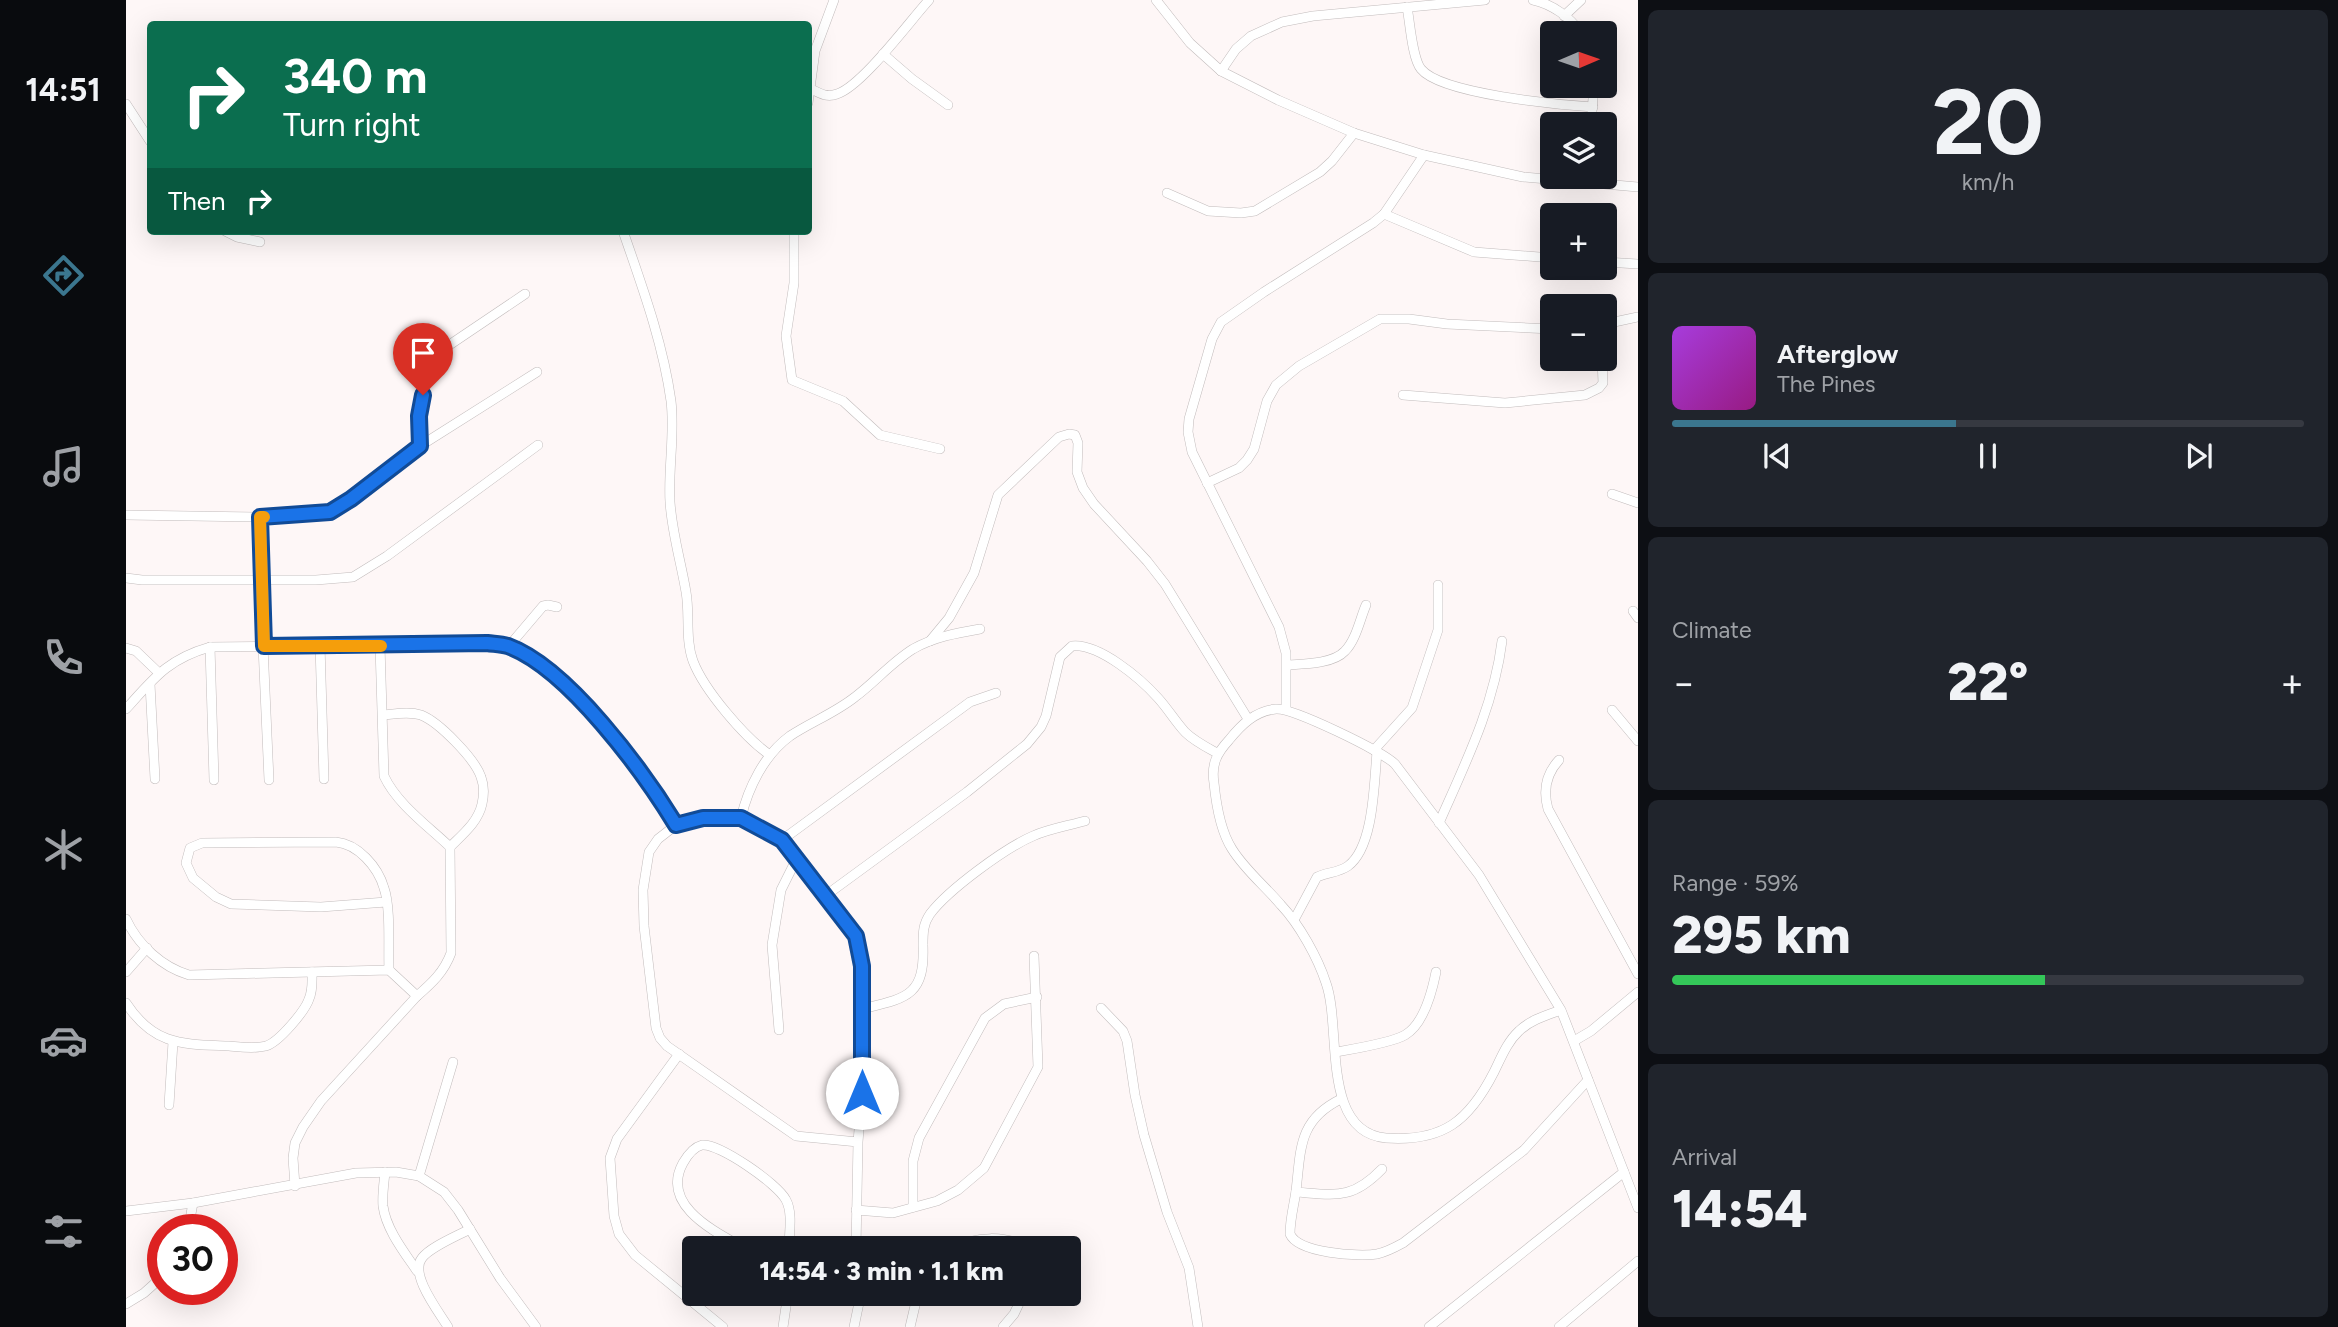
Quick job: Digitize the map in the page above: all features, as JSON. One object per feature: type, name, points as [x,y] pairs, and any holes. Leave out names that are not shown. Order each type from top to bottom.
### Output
[{"type":"street","points":[[812,80],[815,51],[834,0]]},
{"type":"street","points":[[812,89],[824,95],[836,95],[848,87],[883,54],[929,0]]},
{"type":"street","points":[[1156,0],[1190,43],[1221,71],[1278,100],[1354,133],[1424,155],[1523,177],[1540,178]]},
{"type":"street","points":[[1221,71],[1236,50],[1251,36],[1282,22],[1313,16],[1485,0]]},
{"type":"street","points":[[1533,0],[1551,3],[1569,21]]},
{"type":"street","points":[[1564,16],[1581,0]]},
{"type":"street","points":[[1408,7],[1416,59],[1425,74],[1477,91],[1552,105],[1593,107]]},
{"type":"street","points":[[883,54],[912,79],[948,104]]},
{"type":"street","points":[[1592,112],[1593,98]]},
{"type":"street","points":[[126,104],[147,136]]},
{"type":"street","points":[[1167,192],[1208,211],[1255,211],[1320,172],[1354,133]]},
{"type":"street","points":[[1286,709],[1285,643],[1190,447],[1188,426],[1217,328],[1226,318],[1384,214],[1424,155]]},
{"type":"street","points":[[1617,184],[1638,187]]},
{"type":"street","points":[[1384,214],[1474,252],[1540,257]]},
{"type":"street","points":[[233,235],[260,242]]},
{"type":"street","points":[[624,235],[662,357],[671,404],[670,501],[687,593],[689,640],[693,661],[729,715],[758,747],[770,755]]},
{"type":"street","points":[[794,235],[793,283],[786,336],[792,380],[842,401],[880,435],[940,449]]},
{"type":"street","points":[[1617,263],[1638,264]]},
{"type":"street","points":[[420,446],[419,416],[427,375],[436,354],[525,295]]},
{"type":"street","points":[[1617,321],[1638,317]]},
{"type":"street","points":[[1207,483],[1239,468],[1247,460],[1254,449],[1267,401],[1276,385],[1299,366],[1380,319],[1401,318],[1447,324],[1540,328]]},
{"type":"street","points":[[1403,395],[1505,403],[1585,395],[1603,383],[1602,371]]},
{"type":"street","points":[[126,516],[260,517],[330,512],[420,446],[537,372]]},
{"type":"street","points":[[930,641],[949,618],[974,573],[998,495],[1059,437],[1064,434],[1075,435],[1079,443],[1077,472],[1083,488],[1164,584],[1248,719]]},
{"type":"street","points":[[126,578],[316,580],[353,577],[415,536],[538,445]]},
{"type":"street","points":[[1612,495],[1638,503]]},
{"type":"street","points":[[260,517],[260,579],[269,780]]},
{"type":"street","points":[[1294,920],[1317,877],[1350,865],[1364,843],[1375,751],[1412,708],[1438,630],[1438,585]]},
{"type":"street","points":[[1287,665],[1321,661],[1342,654],[1349,645],[1366,605]]},
{"type":"street","points":[[509,646],[543,606],[557,607]]},
{"type":"street","points":[[741,818],[749,791],[770,755],[789,737],[851,700],[901,657],[930,641],[980,629]]},
{"type":"street","points":[[1439,824],[1471,752],[1489,701],[1498,672],[1502,641]]},
{"type":"street","points":[[126,709],[159,673],[186,654],[210,647],[487,643],[509,646],[533,660],[575,692],[640,772],[676,825]]},
{"type":"street","points":[[320,645],[324,779]]},
{"type":"street","points":[[380,646],[383,770],[387,781],[403,801],[450,847]]},
{"type":"street","points":[[825,896],[967,792],[1027,744],[1046,716],[1060,657],[1072,646],[1081,646],[1108,657],[1135,676],[1159,699],[1186,732],[1217,753]]},
{"type":"street","points":[[210,647],[214,780]]},
{"type":"street","points":[[126,648],[136,651],[159,673]]},
{"type":"street","points":[[150,684],[155,779]]},
{"type":"street","points":[[782,840],[970,702],[996,693]]},
{"type":"street","points":[[1561,1010],[1532,1022],[1517,1033],[1482,1096],[1460,1120],[1440,1132],[1410,1138],[1374,1136],[1367,1133],[1350,1117],[1341,1099],[1327,985],[1321,970],[1294,920],[1246,867],[1230,845],[1214,783],[1217,753],[1248,719],[1267,710],[1286,709],[1375,751],[1395,765],[1479,874],[1561,1010],[1638,1208]]},
{"type":"street","points":[[1612,710],[1638,741]]},
{"type":"street","points":[[295,1186],[295,1143],[303,1127],[321,1101],[417,996],[435,981],[446,966],[451,953],[450,847],[476,820],[479,813],[483,788],[477,768],[449,737],[426,718],[415,713],[383,715]]},
{"type":"street","points":[[1559,760],[1551,769],[1546,782],[1548,809],[1638,974]]},
{"type":"street","points":[[856,1236],[862,1093],[862,966],[859,944],[850,928],[782,840],[741,818],[703,818],[676,825],[658,839],[649,852],[643,890],[644,926],[656,1028],[660,1038],[679,1055],[796,1136],[858,1142]]},
{"type":"street","points":[[862,1009],[899,998],[919,982],[923,966],[924,926],[952,890],[1030,837],[1085,821]]},
{"type":"street","points":[[386,902],[321,907],[231,904],[216,897],[192,878],[186,856],[190,848],[202,843],[344,843],[357,848],[370,863],[384,887],[386,902],[390,970],[417,996]]},
{"type":"street","points":[[779,1030],[772,946],[781,890],[796,860]]},
{"type":"street","points":[[126,919],[146,948],[173,970],[189,975],[390,970]]},
{"type":"street","points":[[126,972],[146,948]]},
{"type":"street","points":[[856,1210],[883,1214],[937,1201],[958,1190],[978,1174],[993,1152],[1038,1066],[1034,956]]},
{"type":"street","points":[[126,1003],[137,1018],[152,1031],[173,1042],[267,1046],[304,1009],[313,989],[312,972]]},
{"type":"street","points":[[1336,1052],[1397,1038],[1411,1030],[1418,1023],[1425,1008],[1436,972]]},
{"type":"street","points":[[1574,1041],[1598,1026],[1638,992]]},
{"type":"street","points":[[913,1207],[913,1161],[919,1138],[985,1018],[1004,1004],[1037,997]]},
{"type":"street","points":[[1101,1008],[1123,1031],[1128,1041],[1135,1095],[1144,1135],[1167,1212],[1189,1268],[1198,1327]]},
{"type":"street","points":[[169,1105],[173,1042]]},
{"type":"street","points":[[679,1055],[617,1139],[610,1158],[614,1216],[619,1234],[635,1255],[723,1327]]},
{"type":"street","points":[[419,1176],[453,1062]]},
{"type":"street","points":[[1341,1099],[1326,1107],[1309,1123],[1301,1147],[1291,1238],[1306,1247],[1364,1255],[1391,1250],[1403,1243],[1524,1150],[1588,1080]]},
{"type":"street","points":[[723,1236],[706,1226],[681,1199],[678,1175],[685,1159],[698,1146],[706,1145],[718,1149],[760,1175],[778,1190],[787,1201],[789,1236]]},
{"type":"street","points":[[1296,1192],[1351,1192],[1365,1186],[1382,1169]]},
{"type":"street","points":[[385,1172],[383,1199],[386,1216],[399,1244],[417,1270],[448,1327]]},
{"type":"street","points":[[126,1211],[193,1203],[356,1173],[385,1172],[419,1176],[444,1192],[458,1209],[517,1304],[536,1327]]},
{"type":"street","points":[[1429,1327],[1624,1172]]},
{"type":"street","points":[[191,1214],[193,1203]]},
{"type":"street","points":[[417,1270],[423,1256],[470,1229]]},
{"type":"street","points":[[1559,1327],[1638,1261]]},
{"type":"street","points":[[126,1304],[147,1290]]},
{"type":"street","points":[[783,1327],[786,1306]]},
{"type":"street","points":[[854,1327],[858,1306]]},
{"type":"street","points":[[910,1327],[915,1306]]},
{"type":"street","points":[[1003,1327],[1018,1306]]},
{"type":"slow traffic","points":[[264,517],[260,517],[260,579],[264,646],[381,646]]},
{"type":"route","points":[[423,395],[418,429],[420,446],[351,499],[330,512],[260,517],[264,646],[487,643],[509,646],[533,660],[575,692],[640,772],[676,825],[703,818],[741,818],[782,840],[856,936],[859,944],[862,956],[862,1093]]}]
